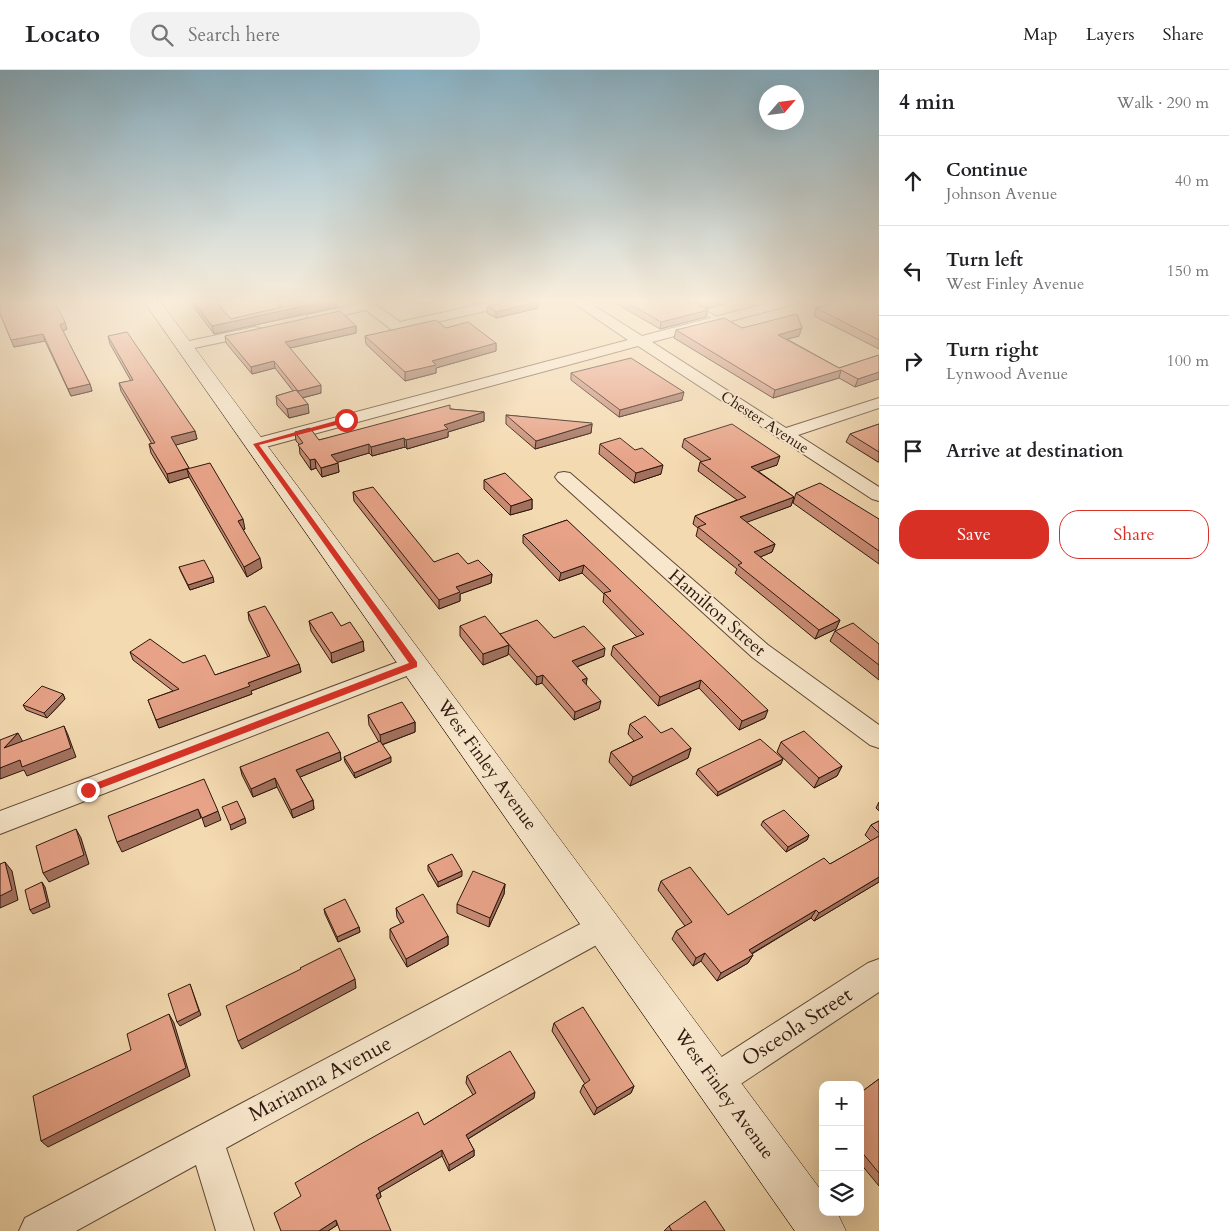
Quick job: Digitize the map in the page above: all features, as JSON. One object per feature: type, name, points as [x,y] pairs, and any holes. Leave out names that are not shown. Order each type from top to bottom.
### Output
[{"type":"main road","name":"West Finley Avenue","points":[[191,354],[824,1231]]},
{"type":"street","points":[[256,444],[591,354]]},
{"type":"street","name":"Chester Avenue","points":[[661,354],[879,494]]},
{"type":"street","points":[[786,434],[879,403]]},
{"type":"street","name":"Hamilton Street","points":[[564,477],[760,651],[879,738]]},
{"type":"street","points":[[0,824],[414,664]]},
{"type":"street","name":"Marianna Avenue","points":[[38,1231],[603,926]]},
{"type":"street","name":"Osceola Street","points":[[715,1081],[879,974]]},
{"type":"street","points":[[206,1140],[235,1231]]},
{"type":"building","points":[[52,354],[75,354],[90,384],[68,389]]},
{"type":"building","points":[[118,354],[142,354],[195,431],[171,437],[189,468],[167,474],[149,444],[155,443],[119,383],[133,380]]},
{"type":"building","points":[[240,354],[295,354],[321,385],[298,391],[274,361],[251,367]]},
{"type":"building","points":[[385,354],[456,354],[432,361],[436,365],[405,372]]},
{"type":"building","points":[[716,354],[813,354],[839,368],[879,355],[879,372],[858,379],[841,370],[775,390]]},
{"type":"building","points":[[631,358],[684,392],[620,410],[571,373]]},
{"type":"building","points":[[296,390],[308,404],[287,409],[276,396]]},
{"type":"building","points":[[450,405],[450,409],[484,412],[444,425],[448,429],[371,447],[369,444],[331,455],[338,463],[321,468],[315,459],[310,460],[298,445],[303,443],[295,432],[310,428],[319,440]]},
{"type":"building","points":[[506,415],[592,423],[592,424],[536,441]]},
{"type":"building","points":[[732,424],[780,456],[751,467],[794,497],[740,517],[775,544],[754,552],[840,620],[819,630],[738,565],[742,563],[698,527],[706,524],[695,516],[746,497],[700,462],[711,459],[684,439]]},
{"type":"building","points":[[879,424],[879,452],[850,434]]},
{"type":"building","points":[[620,438],[635,450],[642,448],[663,465],[636,473],[600,444]]},
{"type":"building","points":[[210,463],[243,519],[238,521],[260,558],[244,567],[187,469]]},
{"type":"building","points":[[505,473],[532,499],[511,506],[484,480]]},
{"type":"building","points":[[820,483],[879,519],[879,551],[796,493]]},
{"type":"building","points":[[373,487],[434,562],[458,553],[468,564],[478,560],[492,574],[456,587],[460,592],[439,600],[353,492]]},
{"type":"building","points":[[567,520],[768,710],[742,721],[701,680],[660,697],[613,646],[644,634],[604,593],[611,591],[584,565],[561,573],[523,535]]},
{"type":"building","points":[[204,560],[213,577],[188,585],[179,567]]},
{"type":"building","points":[[265,606],[299,664],[248,683],[250,686],[156,720],[148,700],[179,689],[130,652],[150,639],[183,663],[205,655],[215,675],[270,656],[248,612]]},
{"type":"building","points":[[332,612],[341,626],[350,622],[363,641],[331,653],[309,621]]},
{"type":"building","points":[[485,616],[509,645],[483,654],[460,626]]},
{"type":"building","points":[[537,620],[554,638],[584,626],[605,648],[572,661],[587,678],[582,680],[601,701],[575,712],[543,675],[537,677],[500,634]]},
{"type":"building","points":[[853,623],[879,644],[879,665],[835,631]]},
{"type":"building","points":[[42,686],[63,694],[44,713],[23,705]]},
{"type":"building","points":[[402,702],[415,722],[380,735],[368,715]]},
{"type":"building","points":[[645,716],[661,733],[672,728],[691,748],[633,777],[611,752],[643,737],[630,724]]},
{"type":"building","points":[[64,726],[71,748],[22,767],[20,760],[0,768],[0,740],[18,733],[4,748]]},
{"type":"building","points":[[804,731],[842,766],[819,778],[781,742]]},
{"type":"building","points":[[328,732],[340,752],[296,770],[313,800],[291,810],[275,778],[251,789],[240,767]]},
{"type":"building","points":[[760,739],[783,759],[718,792],[698,769]]},
{"type":"building","points":[[380,741],[391,757],[354,773],[344,757]]},
{"type":"building","points":[[204,779],[218,811],[202,818],[198,809],[117,842],[108,816]]},
{"type":"building","points":[[237,801],[245,818],[230,825],[222,807]]},
{"type":"building","points":[[784,810],[809,835],[788,847],[763,821]]},
{"type":"building","points":[[879,821],[879,833],[871,825]]},
{"type":"building","points":[[76,829],[84,855],[43,873],[36,846]]},
{"type":"building","points":[[879,836],[879,877],[819,913],[816,910],[749,950],[753,955],[721,973],[705,953],[696,958],[676,931],[692,922],[661,881],[690,867],[728,915],[824,858],[830,864]]},
{"type":"building","points":[[452,854],[462,871],[438,882],[428,865]]},
{"type":"building","points":[[5,862],[12,890],[0,896],[0,864]]},
{"type":"building","points":[[473,871],[505,884],[490,918],[457,904]]},
{"type":"building","points":[[42,882],[47,902],[30,910],[25,890]]},
{"type":"building","points":[[423,894],[448,936],[406,959],[390,929],[404,922],[396,908]]},
{"type":"building","points":[[345,899],[359,927],[337,937],[324,909]]},
{"type":"building","points":[[340,948],[355,979],[238,1041],[226,1006]]},
{"type":"building","points":[[190,984],[199,1011],[177,1022],[168,994]]},
{"type":"building","points":[[583,1007],[634,1086],[597,1108],[583,1085],[590,1080],[554,1023]]},
{"type":"building","points":[[169,1014],[186,1068],[41,1141],[33,1096],[131,1050],[127,1034]]},
{"type":"building","points":[[510,1051],[535,1092],[466,1135],[474,1150],[449,1165],[442,1150],[378,1188],[380,1192],[376,1195],[391,1231],[340,1231],[336,1220],[319,1231],[281,1231],[274,1213],[301,1196],[295,1183],[418,1112],[424,1125],[476,1093],[467,1076]]},
{"type":"building","points":[[879,1079],[879,1173],[864,1155],[864,1090]]},
{"type":"building","points":[[705,1201],[725,1231],[672,1231],[669,1226]]},
{"type":"route","points":[[88,790],[414,664],[256,444],[346,420]]}]
